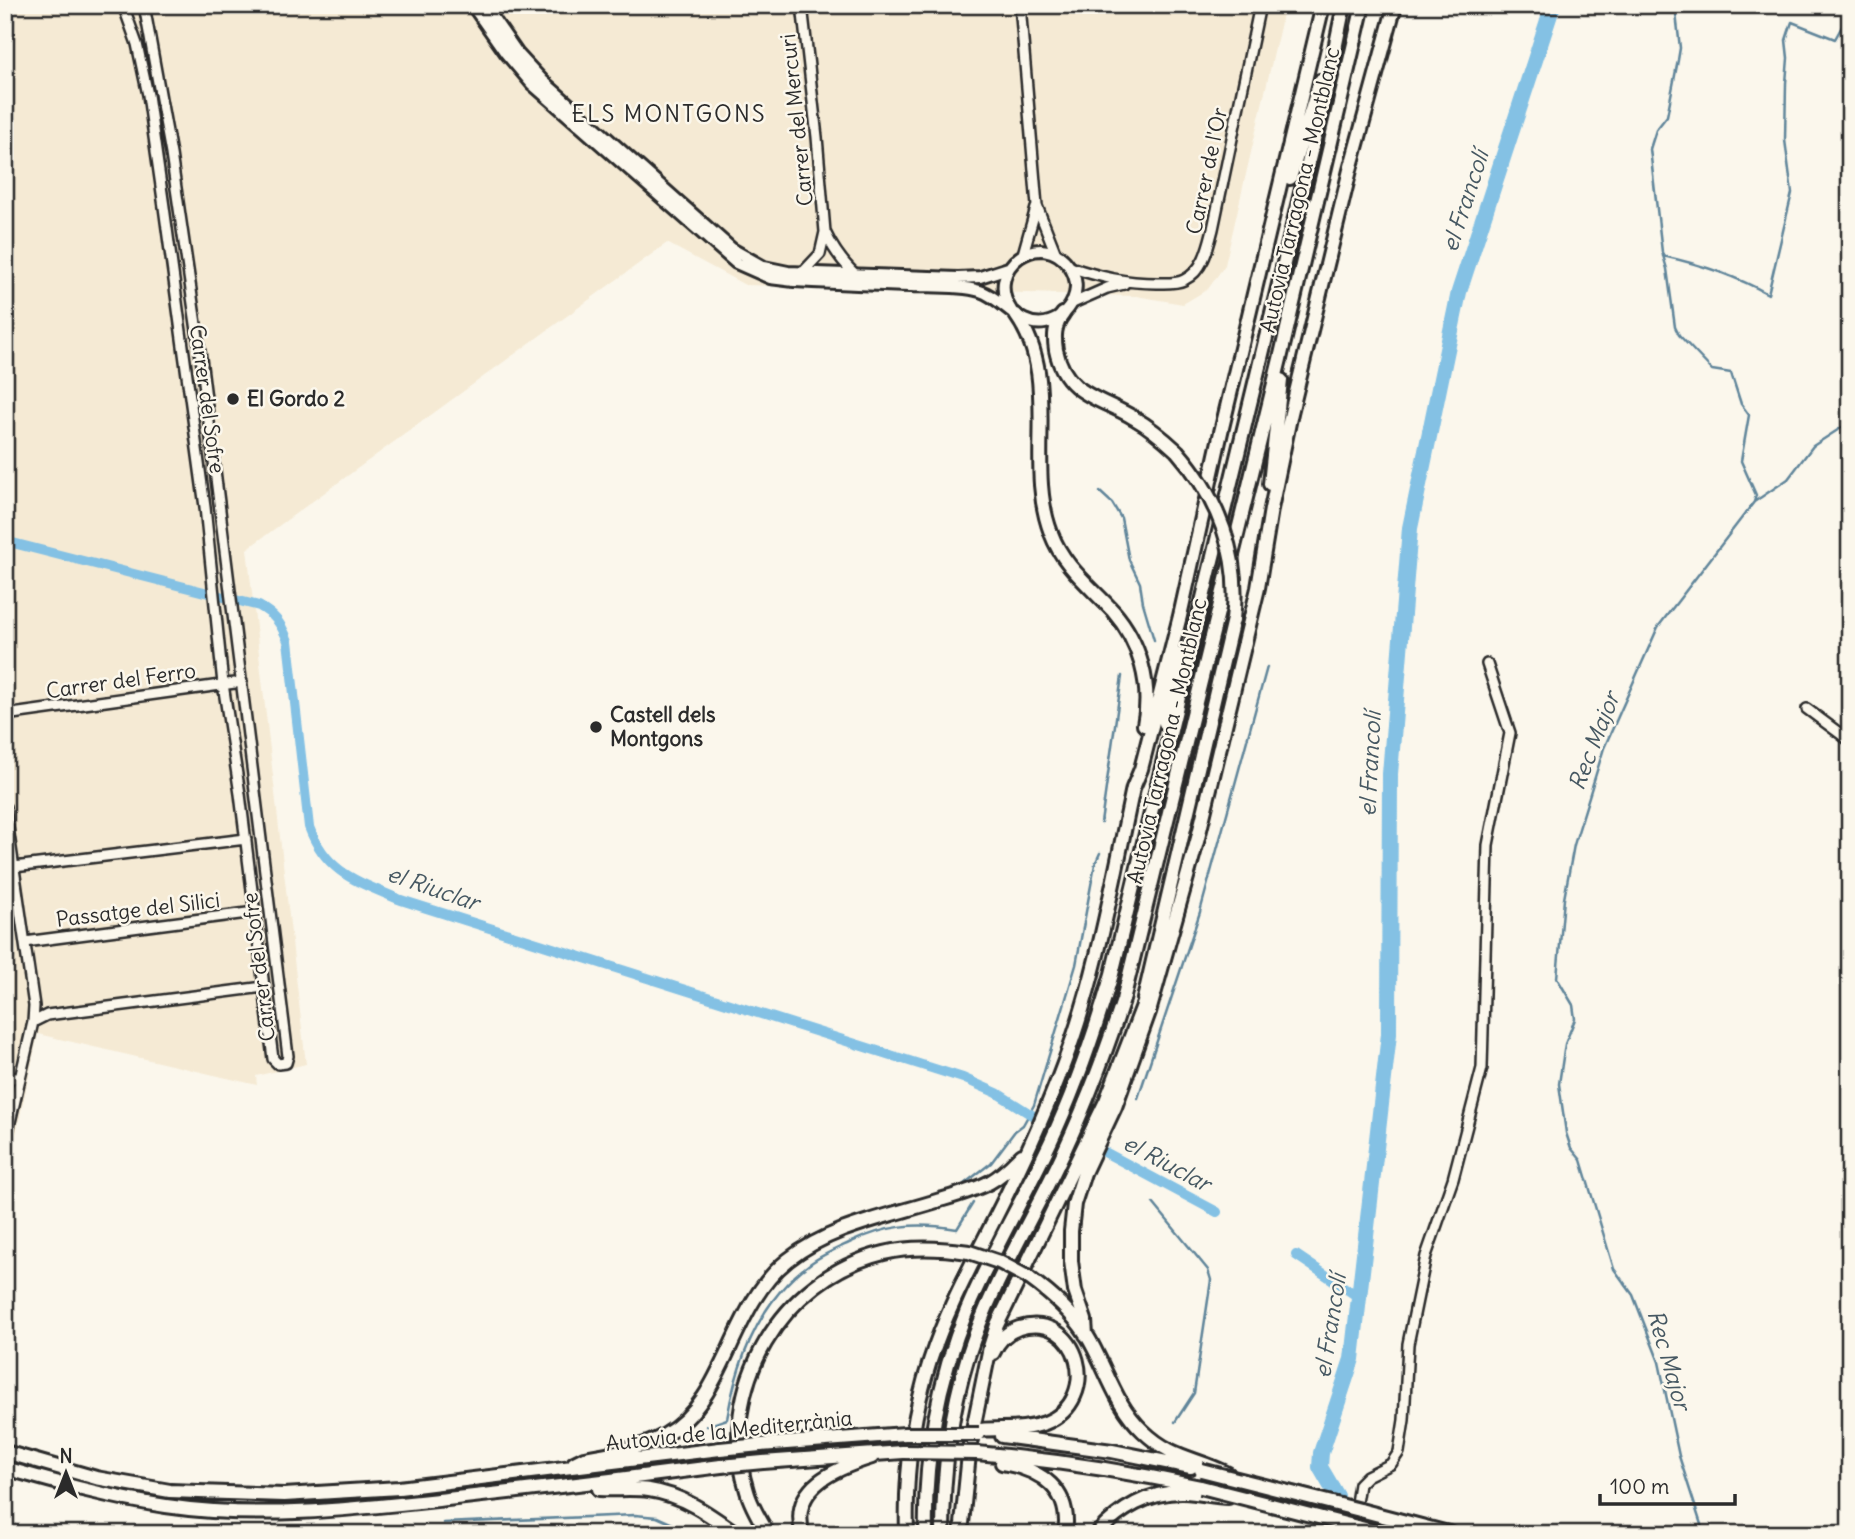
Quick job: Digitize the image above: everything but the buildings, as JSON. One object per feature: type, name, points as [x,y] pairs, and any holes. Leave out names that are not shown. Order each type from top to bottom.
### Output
[{"type":"highway","points":[[1133,788],[1141,769],[1180,615],[1323,5]]},
{"type":"highway","name":"Autovia Tarragona - Montblanc","points":[[926,1534],[929,1462],[945,1376],[967,1310],[1049,1145],[1084,1062],[1112,974],[1330,73],[1344,5]]},
{"type":"highway","name":"Autovia Tarragona - Montblanc","points":[[943,1534],[946,1464],[953,1413],[976,1332],[1079,1118],[1109,1044],[1123,1000],[1280,359],[1363,5]]},
{"type":"highway","points":[[1086,1335],[1071,1261],[1074,1204],[1084,1173],[1115,1107],[1149,1012],[1192,860],[1258,588],[1291,413],[1340,207],[1395,5]]},
{"type":"highway","points":[[1264,259],[1324,67],[1334,49]]},
{"type":"highway","points":[[900,1534],[906,1505],[915,1420],[931,1359],[956,1296],[1028,1149],[1077,1026],[1101,934],[1133,788],[1147,701],[1142,662],[1133,640],[1121,622],[1071,568],[1048,526],[1042,492],[1041,419],[1036,356],[1027,331],[1013,312]]},
{"type":"highway","points":[[1063,314],[1056,325],[1055,347],[1063,370],[1086,395],[1144,424],[1177,451],[1203,485],[1224,528],[1234,573],[1233,619],[1142,1006]]},
{"type":"highway","points":[[1271,509],[1272,446],[1281,383],[1280,359]]},
{"type":"highway","points":[[1161,769],[1160,751],[1180,615]]},
{"type":"highway","points":[[961,1534],[970,1444],[997,1325],[1106,1101],[1164,954]]},
{"type":"highway","points":[[558,1470],[584,1458],[619,1452],[650,1442],[686,1420],[709,1388],[752,1301],[774,1274],[801,1251],[843,1231],[990,1182],[1028,1149]]},
{"type":"highway","points":[[768,1534],[750,1500],[742,1474],[741,1416],[747,1382],[761,1348],[782,1318],[810,1289],[828,1276],[863,1259],[905,1249],[928,1248],[969,1252],[999,1262],[1029,1278],[1071,1314],[1086,1335],[1118,1399],[1133,1421],[1176,1455],[1236,1478],[1452,1534]]},
{"type":"highway","points":[[980,1432],[1017,1429],[1048,1422],[1069,1405],[1079,1381],[1078,1363],[1072,1348],[1061,1335],[1040,1326],[1022,1327],[1006,1335],[996,1346],[987,1366]]},
{"type":"highway","points":[[980,1432],[1202,1466]]},
{"type":"highway","name":"Autovia de la Mediterrània","points":[[5,1452],[96,1478],[170,1491],[244,1495],[360,1492],[761,1445],[905,1434],[980,1432]]},
{"type":"highway","points":[[803,1534],[802,1511],[811,1489],[817,1482],[839,1468],[889,1452]]},
{"type":"highway","name":"Autovia de la Mediterrània","points":[[5,1468],[105,1495],[167,1507],[249,1512],[367,1508],[722,1466],[889,1452],[977,1456]]},
{"type":"highway","points":[[977,1456],[1064,1462],[1128,1472],[1354,1530],[1383,1534]]},
{"type":"highway","points":[[977,1456],[1031,1470],[1049,1482],[1063,1502],[1066,1513],[1065,1534]]},
{"type":"highway","points":[[575,1485],[665,1493],[696,1506],[737,1534]]},
{"type":"highway","points":[[965,1486],[967,1534]]},
{"type":"highway","points":[[1097,1534],[1124,1510],[1149,1497],[1200,1491]]},
{"type":"highway","points":[[906,1505],[907,1534]]},
{"type":"main road","points":[[472,5],[505,52],[533,84],[715,247],[743,267],[769,278],[794,281],[972,290],[992,296],[1030,322],[1040,323],[1055,319],[1073,303],[1076,285],[1070,267],[1056,254],[1042,250],[1023,254],[1008,268],[993,274],[969,277],[788,272],[764,267],[732,249],[542,81],[518,54],[484,5]]},
{"type":"main road","points":[[1008,268],[1003,287],[1004,298],[1013,312]]},
{"type":"street","name":"Carrer del Sofre","points":[[123,5],[137,44],[148,95],[203,493],[223,684],[246,839],[273,1059],[278,1065],[286,1063],[288,1056],[242,682],[201,358],[173,168],[144,5]]},
{"type":"street","name":"Carrer del Mercuri","points":[[802,5],[825,232],[820,254],[803,272]]},
{"type":"street","points":[[1020,5],[1037,206],[1056,254]]},
{"type":"street","name":"Carrer de l'Or","points":[[1070,267],[1109,280],[1129,283],[1175,283],[1185,280],[1199,268],[1207,251],[1259,5]]},
{"type":"street","points":[[1023,254],[1037,206]]},
{"type":"street","name":"Carrer del Mercuri","points":[[825,232],[839,257],[856,275]]},
{"type":"street","name":"Carrer de l'Or","points":[[1073,303],[1107,288],[1129,283]]},
{"type":"street","points":[[1354,1530],[1359,1484],[1367,1476],[1391,1464],[1399,1452],[1404,1420],[1408,1344],[1426,1256],[1453,1179],[1482,1068],[1488,845],[1510,733],[1487,664]]},
{"type":"street","name":"Carrer del Ferro","points":[[5,715],[242,682]]},
{"type":"street","points":[[1807,709],[1850,741]]},
{"type":"street","points":[[5,807],[34,1006],[33,1022],[5,1144]]},
{"type":"street","points":[[14,867],[246,839]]},
{"type":"street","name":"Passatge del Silici","points":[[25,942],[255,912]]},
{"type":"street","points":[[33,1022],[47,1015],[264,987]]},
{"type":"street","points":[[5,1076],[20,1079]]},
{"type":"shaded area","points":[[5,5],[1285,5],[1225,265],[1208,289],[1183,304],[1136,296],[745,285],[667,243],[247,549],[306,1064],[256,1076],[257,1085],[38,1034],[5,1185]]},
{"type":"waterway","name":"el Francolí","points":[[1338,1534],[1337,1496],[1320,1467],[1321,1453],[1352,1359],[1389,1034],[1390,774],[1410,528],[1459,292],[1553,5]]},
{"type":"waterway","name":"Rec Major","points":[[1675,5],[1680,48],[1678,60],[1667,116],[1656,130],[1650,149],[1662,252],[1675,327],[1679,335],[1712,370],[1731,373],[1741,404],[1749,415],[1741,461],[1756,495],[1754,502],[1658,627],[1604,748],[1574,845],[1564,899],[1557,978],[1573,1005],[1575,1019],[1565,1044],[1559,1084],[1566,1133],[1571,1148],[1581,1160],[1614,1269],[1633,1295],[1659,1362],[1679,1456],[1704,1534]]},
{"type":"waterway","points":[[1663,256],[1717,271],[1768,294],[1792,193],[1785,140],[1788,58],[1786,40],[1792,22],[1835,39],[1850,12]]},
{"type":"waterway","points":[[1754,502],[1788,479],[1813,446],[1850,422]]},
{"type":"waterway","points":[[1100,492],[1112,503],[1121,518],[1129,560],[1140,583],[1154,640]]},
{"type":"waterway","name":"el Riuclar","points":[[5,541],[259,606],[273,616],[288,641],[309,827],[325,856],[334,866],[357,881],[401,900],[963,1078],[997,1093],[1035,1117]]},
{"type":"waterway","points":[[1138,1098],[1200,912],[1267,667]]},
{"type":"waterway","points":[[1101,823],[1122,676]]},
{"type":"waterway","points":[[964,1184],[991,1163],[1015,1131],[1023,1125],[1034,1105],[1076,965],[1095,864],[1100,853]]},
{"type":"waterway","name":"el Riuclar","points":[[1099,1149],[1217,1212]]},
{"type":"waterway","points":[[707,1426],[727,1419],[737,1375],[754,1333],[778,1294],[793,1278],[824,1255],[876,1232],[914,1226],[957,1229],[973,1203]]},
{"type":"waterway","points":[[1153,1203],[1208,1270],[1211,1280],[1194,1393],[1175,1422]]},
{"type":"waterway","name":"el Riuclar","points":[[1296,1255],[1360,1298]]},
{"type":"waterway","points":[[443,1523],[635,1515],[657,1517],[695,1534]]},
{"type":"place","name":"El Gordo 2","points":[[233,399]]},
{"type":"place","name":"Castell dels Montgons","points":[[596,727]]},
{"type":"district","name":"ELS MONTGONS","points":[[669,114]]}]
